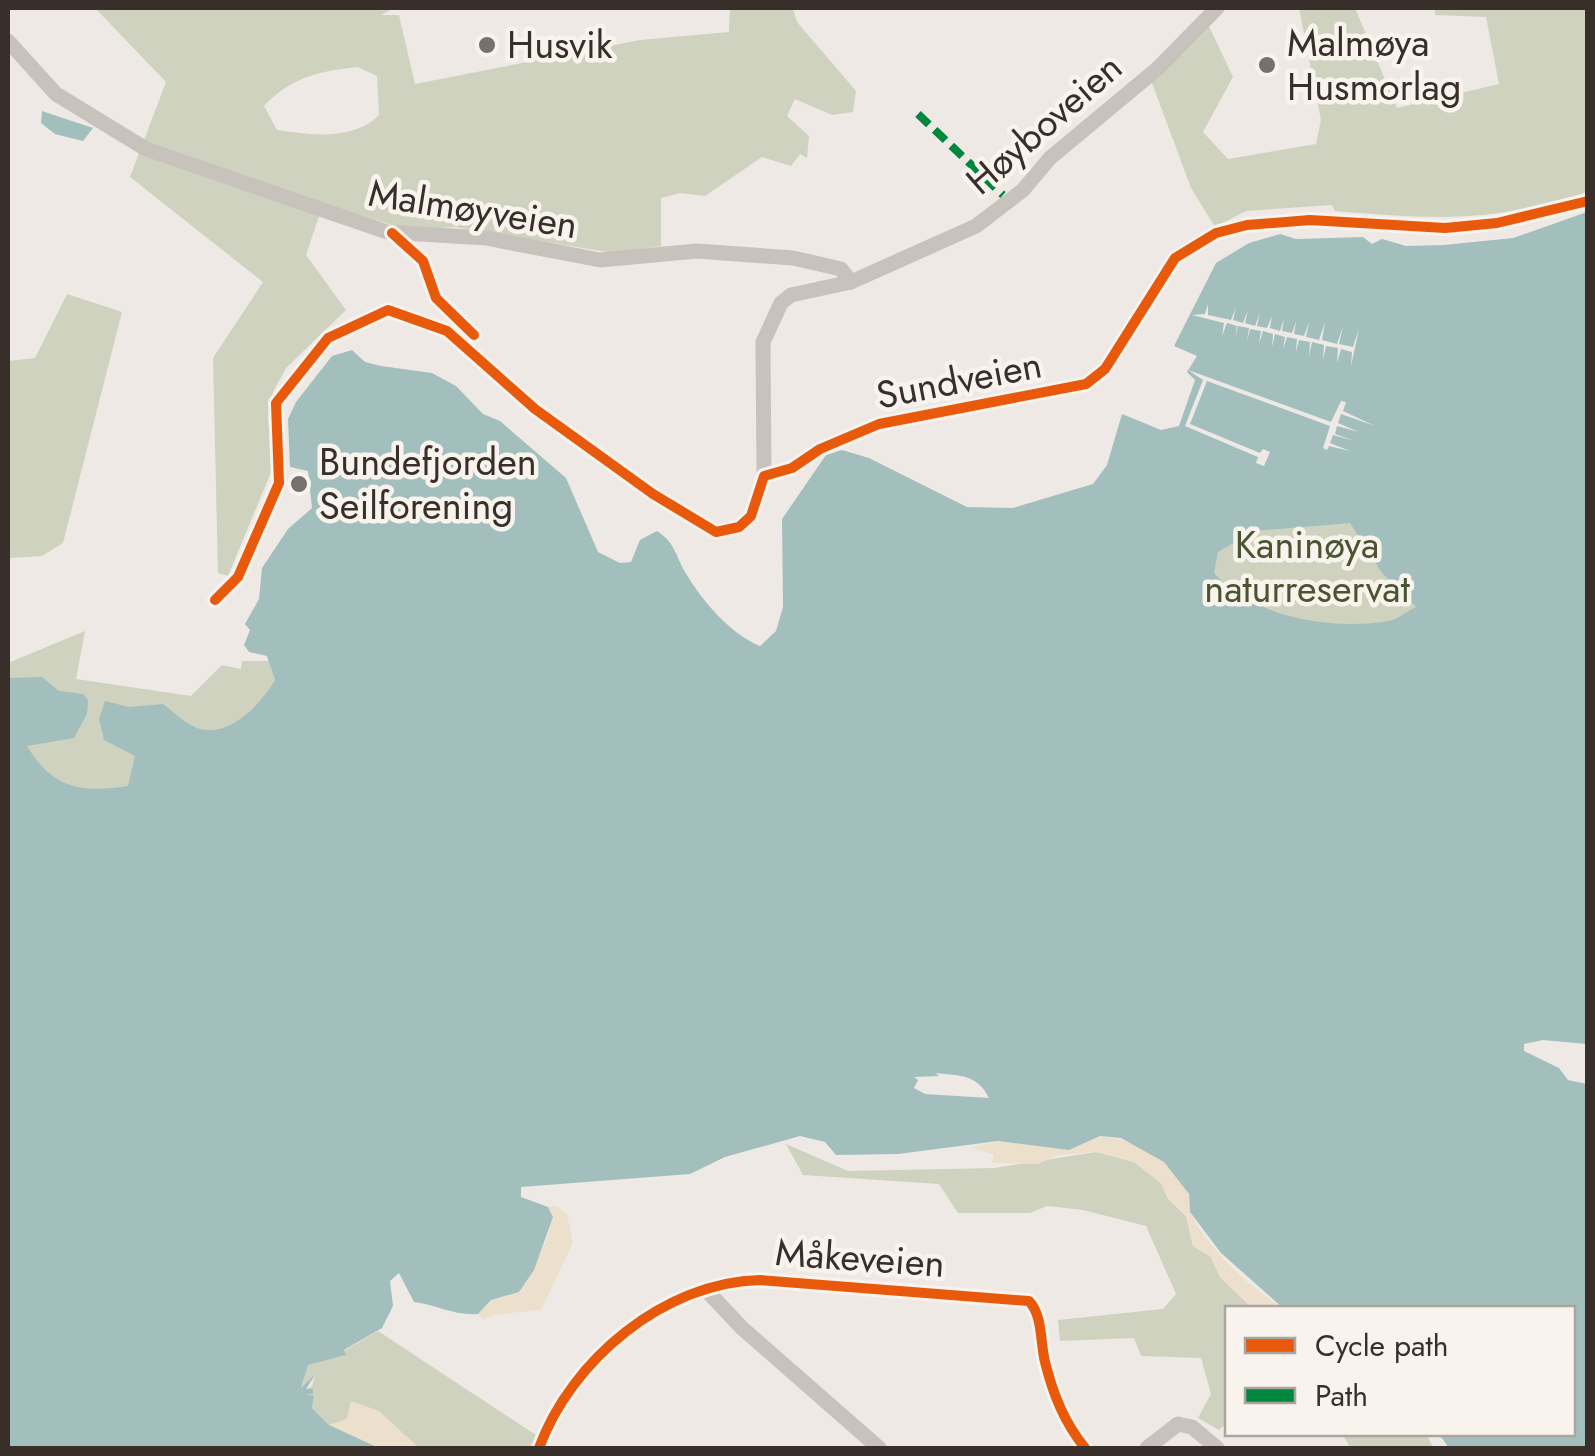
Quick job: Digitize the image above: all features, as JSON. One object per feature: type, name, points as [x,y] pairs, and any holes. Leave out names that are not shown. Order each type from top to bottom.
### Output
[{"type":"street","name":"Høyboveien","points":[[764,476],[762,356],[774,314],[791,295],[851,282],[945,242],[1012,200],[1050,158],[1157,69],[1217,8]]},
{"type":"street","name":"Malmøyveien","points":[[8,41],[56,94],[146,149],[387,232],[486,238],[600,260],[697,251],[792,258],[841,270],[851,282]]},
{"type":"street","name":"Sundveien","points":[[764,476],[792,468],[820,448],[879,424],[1086,384],[1104,368],[1175,258],[1216,233],[1264,222],[1310,220],[1445,228],[1497,224],[1588,201]]},
{"type":"street","points":[[238,577],[279,483],[276,404],[328,338],[378,311],[403,312],[447,331],[535,409],[653,494],[716,532],[738,527],[751,516],[764,476]]},
{"type":"street","name":"Måkeveien","points":[[539,1448],[556,1413],[592,1363],[632,1326],[722,1284],[760,1280],[1028,1301],[1037,1313],[1044,1357],[1058,1404],[1085,1448]]},
{"type":"street","points":[[708,1292],[742,1328],[880,1448]]},
{"type":"street","points":[[1148,1448],[1178,1424],[1192,1426],[1216,1448]]},
{"type":"green space","points":[[95,8],[394,8],[381,15],[399,15],[415,84],[640,40],[729,32],[730,8],[793,8],[797,22],[856,91],[853,112],[832,115],[795,99],[787,116],[809,136],[807,158],[800,154],[791,166],[762,157],[705,196],[680,193],[661,198],[661,246],[613,253],[455,227],[409,230],[323,204],[306,255],[346,310],[286,368],[273,392],[268,419],[274,465],[228,576],[218,573],[213,358],[263,282],[130,177],[166,82]],"holes":[[[358,67],[377,76],[379,115],[357,129],[317,134],[277,130],[264,106],[285,88],[319,73]]]},
{"type":"green space","points":[[1299,8],[1355,8],[1397,108],[1499,84],[1486,17],[1435,15],[1435,8],[1587,8],[1587,192],[1521,210],[1462,216],[1335,211],[1332,205],[1246,211],[1215,227],[1191,188],[1149,75],[1206,20],[1233,77],[1203,132],[1228,159],[1316,144],[1321,120]]},
{"type":"green space","points":[[67,294],[122,312],[63,543],[42,556],[9,558],[8,564],[8,361],[35,358]]},
{"type":"green space","name":"Kaninøya naturreservat","points":[[1183,463],[1495,568],[1317,714],[1141,496]]},
{"type":"green space","points":[[85,631],[76,679],[191,696],[222,665],[241,669],[242,661],[266,661],[362,640],[359,710],[8,857],[8,663]]},
{"type":"green space","points":[[786,1144],[848,1171],[994,1168],[1096,1152],[1134,1162],[1161,1183],[1168,1199],[1186,1216],[1193,1246],[1211,1257],[1220,1277],[1250,1306],[1225,1306],[1225,1425],[1219,1430],[1198,1418],[1211,1394],[1201,1358],[1141,1356],[1134,1338],[1060,1341],[1058,1320],[1163,1309],[1176,1294],[1146,1226],[1083,1210],[1047,1206],[1030,1213],[958,1213],[939,1184],[803,1175]]},
{"type":"green space","points":[[378,1331],[539,1437],[536,1448],[419,1448],[379,1412],[351,1402],[347,1419],[329,1425],[312,1408],[314,1396],[306,1394],[312,1394],[306,1389],[312,1386],[316,1372],[301,1389],[308,1364],[344,1356],[344,1351]]},
{"type":"green space","points":[[1343,1436],[1428,1437],[1433,1448],[1351,1448]]},
{"type":"sand","points":[[1100,1136],[1151,1152],[1180,1180],[1191,1214],[1208,1241],[1244,1279],[1280,1306],[1250,1306],[1220,1277],[1211,1257],[1193,1246],[1186,1215],[1168,1199],[1161,1183],[1134,1162],[1096,1152],[1058,1155],[1038,1164],[992,1163],[994,1155],[971,1147],[1003,1141],[1069,1150]]},
{"type":"sand","points":[[556,1206],[567,1214],[573,1243],[541,1310],[492,1315],[484,1320],[478,1314],[491,1300],[519,1292],[546,1242],[553,1217],[548,1207]]},
{"type":"sand","points":[[351,1401],[379,1411],[419,1448],[379,1448],[329,1425],[347,1419]]},
{"type":"water","points":[[42,111],[93,128],[83,141],[55,134],[41,123]]},
{"type":"water","points":[[1587,212],[1587,1044],[1543,1040],[1524,1044],[1524,1051],[1559,1068],[1568,1080],[1587,1084],[1587,1448],[1449,1448],[1440,1436],[1575,1436],[1575,1306],[1281,1306],[1221,1253],[1190,1212],[1189,1194],[1164,1162],[1121,1138],[1100,1136],[1069,1150],[998,1141],[898,1154],[836,1155],[825,1142],[800,1136],[725,1157],[690,1174],[521,1187],[521,1197],[548,1207],[553,1217],[534,1270],[519,1292],[491,1300],[478,1314],[414,1302],[399,1273],[390,1281],[393,1306],[382,1328],[344,1350],[346,1355],[308,1365],[301,1388],[317,1372],[306,1389],[313,1389],[313,1394],[306,1394],[314,1396],[312,1408],[329,1425],[379,1448],[8,1448],[8,678],[42,677],[59,691],[83,694],[88,700],[87,714],[74,738],[27,746],[47,771],[82,788],[128,786],[135,756],[104,740],[99,719],[105,701],[129,707],[163,704],[193,726],[209,730],[232,724],[253,709],[275,680],[267,656],[249,652],[244,645],[250,630],[245,624],[259,599],[262,568],[288,529],[312,508],[308,471],[290,467],[288,419],[296,402],[332,356],[352,350],[365,362],[432,373],[456,386],[483,414],[500,421],[566,478],[598,552],[620,563],[631,562],[640,540],[657,531],[672,546],[709,606],[739,634],[760,646],[776,631],[783,607],[782,519],[826,455],[842,450],[869,458],[967,507],[1013,508],[1093,484],[1107,465],[1122,414],[1161,430],[1179,426],[1195,380],[1187,372],[1197,356],[1174,346],[1216,263],[1249,243],[1280,234],[1296,239],[1363,237],[1372,244],[1382,239],[1406,246],[1513,238]],"holes":[[[1350,523],[1382,573],[1416,607],[1389,621],[1343,624],[1273,611],[1231,589],[1214,573],[1218,552],[1254,531]],[[936,1073],[979,1084],[989,1098],[925,1094],[914,1088],[918,1080],[914,1077],[939,1076]]]},
{"type":"pier","points":[[1208,304],[1208,315],[1231,320],[1236,307],[1233,320],[1243,323],[1248,310],[1245,323],[1255,326],[1260,313],[1257,326],[1267,328],[1272,316],[1270,328],[1280,331],[1284,319],[1282,331],[1292,333],[1296,321],[1294,334],[1304,336],[1309,322],[1306,337],[1319,340],[1325,322],[1322,340],[1337,344],[1343,326],[1339,344],[1353,347],[1359,329],[1351,366],[1352,352],[1341,349],[1337,363],[1338,348],[1326,346],[1323,360],[1324,345],[1312,342],[1309,357],[1310,342],[1299,340],[1296,352],[1297,339],[1287,337],[1283,349],[1285,337],[1275,334],[1272,347],[1273,334],[1263,331],[1259,344],[1261,331],[1250,329],[1247,341],[1249,328],[1238,326],[1235,339],[1237,326],[1227,323],[1222,336],[1224,323],[1192,315],[1205,314]]},
{"type":"pier","points":[[1188,370],[1331,422],[1341,401],[1346,402],[1343,411],[1375,426],[1341,414],[1338,423],[1359,432],[1337,426],[1335,434],[1355,441],[1333,435],[1330,443],[1350,451],[1329,446],[1327,450],[1323,448],[1330,426],[1207,381],[1190,424],[1260,453],[1263,449],[1270,452],[1264,466],[1256,463],[1258,457],[1185,426],[1203,380]]},
{"type":"marked path","points":[[918,114],[1003,195]]},
{"type":"cycle path","points":[[215,600],[238,577],[279,483],[276,403],[328,338],[388,310],[447,331],[535,409],[653,494],[716,532],[739,527],[751,516],[764,476],[792,468],[820,449],[879,424],[1086,384],[1105,369],[1175,258],[1216,233],[1247,225],[1310,220],[1445,228],[1497,223],[1588,201]]},
{"type":"cycle path","points":[[392,233],[423,261],[436,298],[474,335]]},
{"type":"cycle path","points":[[539,1448],[574,1385],[626,1332],[690,1295],[725,1284],[760,1280],[1029,1301],[1039,1322],[1045,1362],[1056,1396],[1085,1448]]},
{"type":"place","name":"Husvik","points":[[487,45]]},
{"type":"place","name":"Malmøya Husmorlag","points":[[1267,65]]},
{"type":"place","name":"Bundefjorden Seilforening","points":[[299,484]]}]
